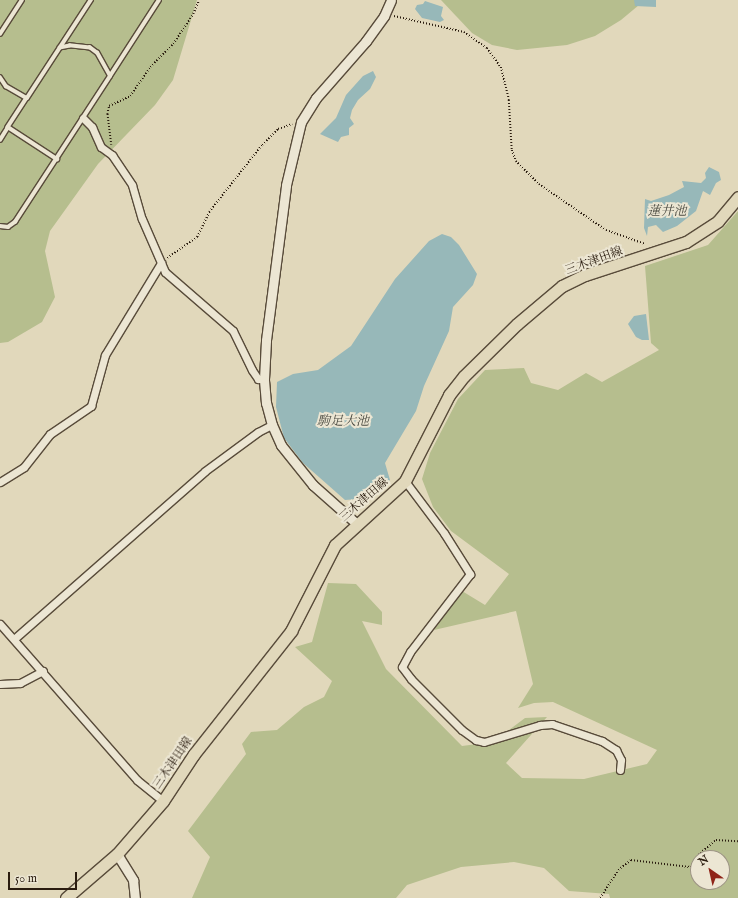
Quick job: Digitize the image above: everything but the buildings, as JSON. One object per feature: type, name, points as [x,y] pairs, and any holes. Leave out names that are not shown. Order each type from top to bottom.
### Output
[{"type":"main road","name":"三木津田線","points":[[66,898],[117,854],[163,801],[208,735],[291,631],[335,545],[404,481],[449,395],[464,376],[518,324],[562,286],[585,275],[650,256],[686,242],[718,221],[738,197]]},
{"type":"street","points":[[357,524],[313,485],[292,462],[272,425],[264,379],[266,340],[286,185],[301,122],[316,98],[366,41],[384,16],[391,0]]},
{"type":"street","points":[[83,118],[92,127],[100,147],[112,155],[132,185],[142,219],[165,272],[233,331],[252,370],[258,379],[264,379]]},
{"type":"street","points":[[0,482],[24,467],[50,434],[90,406],[99,370],[105,355],[160,263]]},
{"type":"street","points":[[14,639],[205,470],[258,432],[272,425]]},
{"type":"street","points":[[404,481],[444,533],[470,574],[402,667],[411,679],[462,730],[476,740],[484,742],[540,725],[552,724],[602,741],[616,750],[621,760],[620,770]]},
{"type":"street","points":[[0,624],[43,671],[137,780],[163,801]]},
{"type":"street","points":[[0,684],[20,683],[43,671]]},
{"type":"street","points":[[117,854],[133,880],[135,898]]},
{"type":"lane","points":[[0,34],[22,0]]},
{"type":"lane","points":[[0,140],[91,0]]},
{"type":"lane","points":[[0,226],[8,227],[15,222],[159,0]]},
{"type":"lane","points":[[60,48],[70,46],[90,48],[97,53],[110,76]]},
{"type":"lane","points":[[0,77],[6,86],[27,98]]},
{"type":"lane","points":[[8,127],[57,159]]},
{"type":"path","points":[[112,155],[108,114],[110,106],[130,96],[150,67],[173,44],[193,14],[199,0]]},
{"type":"path","points":[[384,16],[398,15],[464,32],[487,48],[501,67],[509,100],[512,150],[516,161],[539,184],[606,230],[645,244],[650,256]]},
{"type":"path","points":[[160,263],[197,237],[209,212],[268,140],[284,125],[301,122]]},
{"type":"path","points":[[600,898],[618,870],[632,860],[690,867],[700,853],[716,840],[738,841]]},
{"type":"green space","points":[[0,0],[197,0],[173,80],[155,105],[98,164],[50,231],[45,251],[55,297],[42,322],[8,342],[0,343]]},
{"type":"green space","points":[[441,0],[645,0],[621,20],[595,36],[567,45],[517,50],[492,45],[472,33]]},
{"type":"green space","points":[[738,211],[738,898],[610,898],[609,894],[569,891],[544,868],[514,862],[461,867],[407,885],[396,898],[192,898],[210,857],[188,831],[246,754],[242,744],[251,732],[277,730],[304,707],[324,697],[332,681],[295,647],[312,642],[328,583],[356,584],[382,612],[382,625],[362,621],[386,669],[462,746],[493,742],[525,718],[547,717],[506,763],[522,778],[584,779],[647,764],[657,750],[553,702],[534,703],[518,708],[533,684],[516,611],[434,630],[462,591],[485,605],[509,574],[451,531],[433,507],[422,479],[430,453],[458,399],[485,370],[524,368],[531,383],[558,390],[586,373],[602,382],[659,350],[651,343],[645,266],[708,245]]},
{"type":"water","points":[[634,0],[656,0],[656,7],[635,6]]},
{"type":"water","points":[[425,1],[443,7],[441,16],[444,20],[440,22],[422,18],[415,9],[417,5],[423,4]]},
{"type":"water","points":[[373,71],[376,77],[370,89],[358,100],[352,110],[350,118],[354,124],[349,128],[349,135],[341,137],[338,142],[320,134],[336,118],[346,95],[363,76]]},
{"type":"water","name":"蓮井池","points":[[709,167],[719,172],[721,180],[716,183],[710,195],[703,191],[696,211],[677,226],[663,232],[656,225],[648,227],[647,236],[644,228],[645,199],[651,201],[669,195],[684,187],[682,181],[701,183],[706,178],[705,173]]},
{"type":"water","name":"駒足大池","points":[[442,234],[451,237],[459,245],[477,274],[473,285],[453,307],[449,331],[424,386],[416,411],[385,463],[390,480],[372,498],[345,500],[303,463],[284,438],[276,407],[277,382],[293,374],[318,370],[351,346],[395,279],[429,241]]},
{"type":"water","points":[[646,314],[649,340],[642,340],[636,337],[628,324],[634,316]]}]
